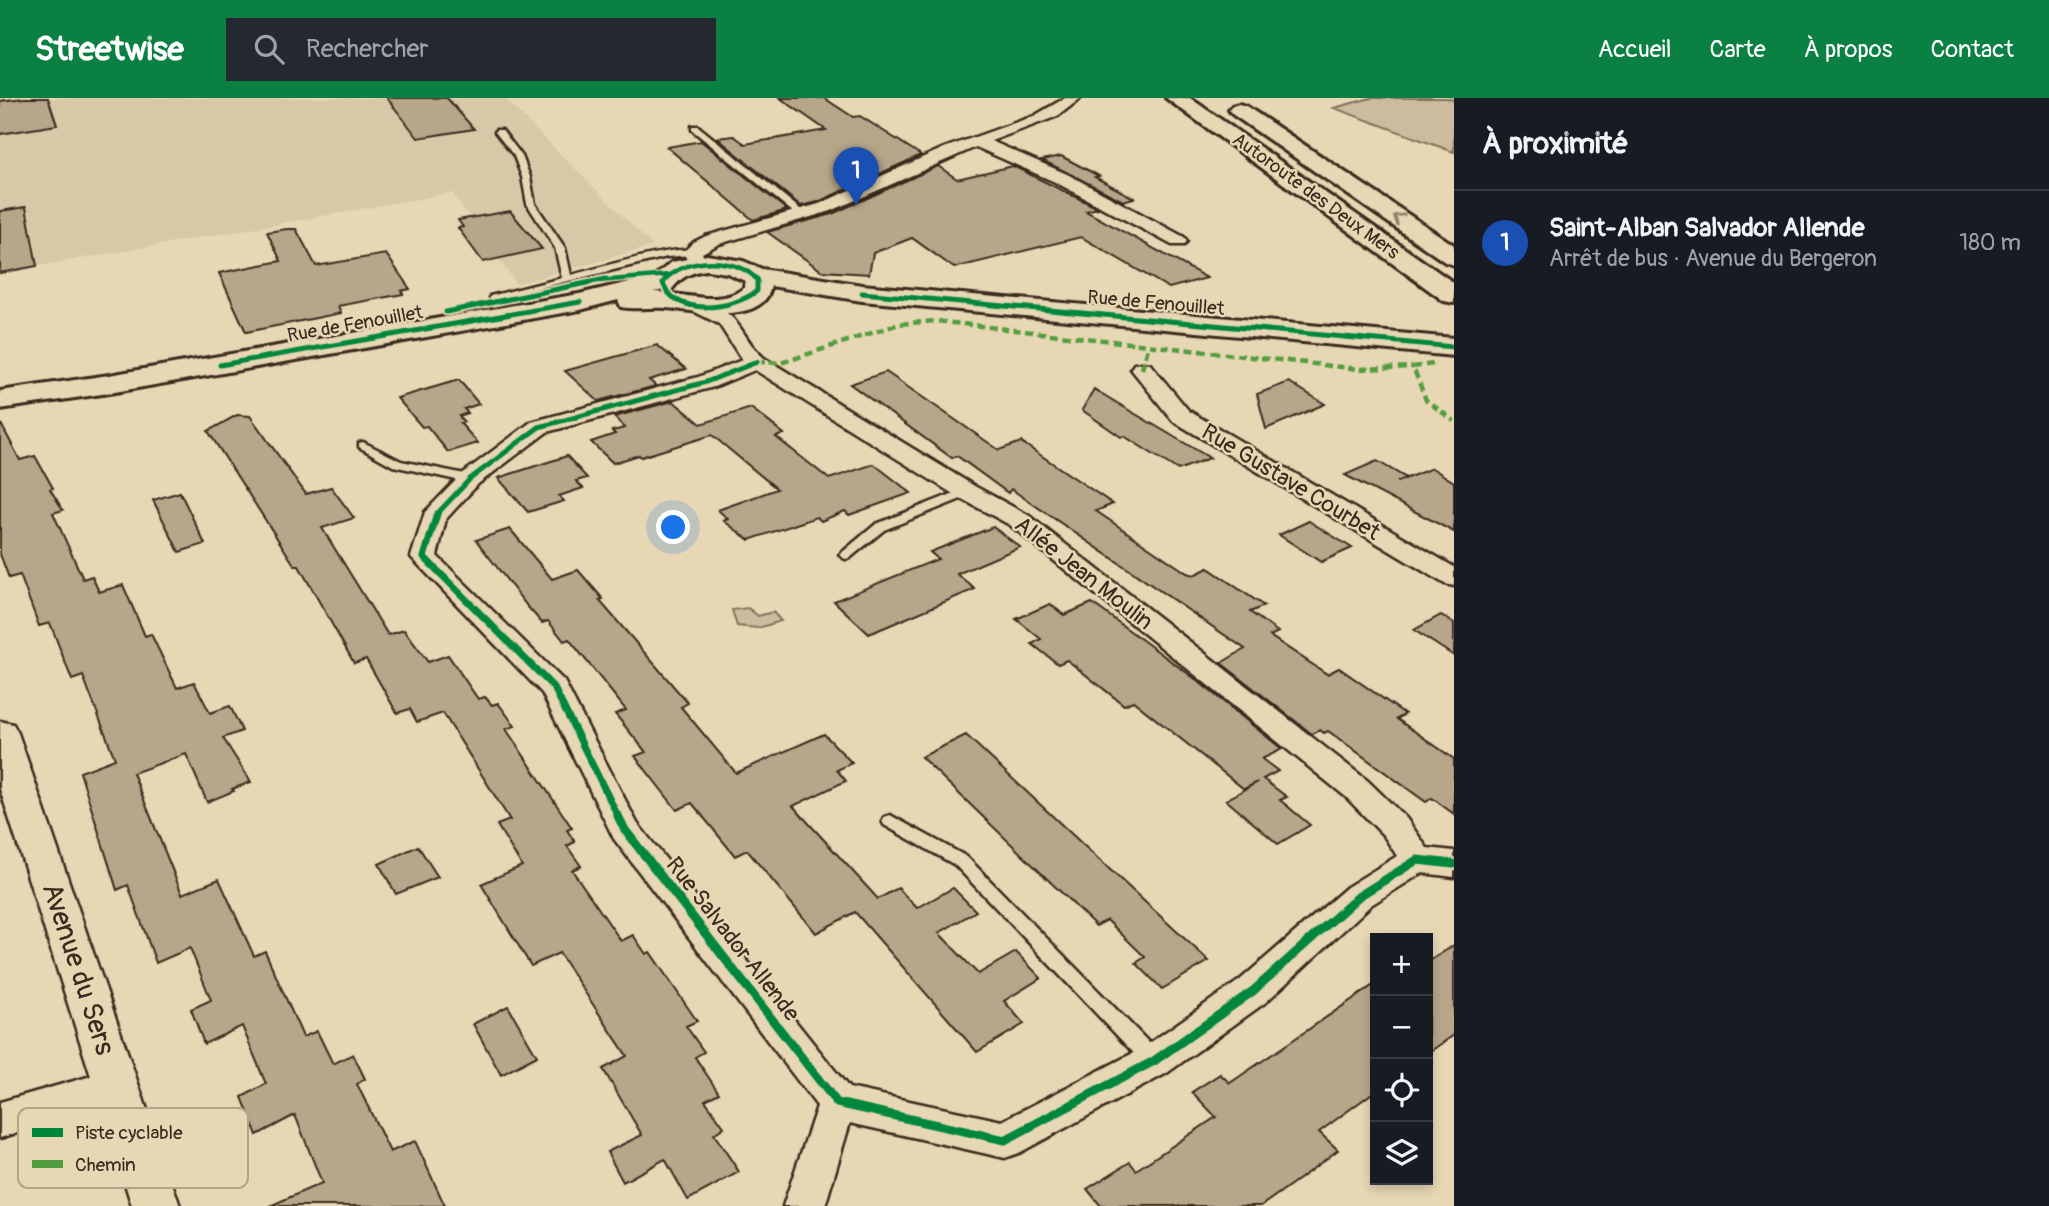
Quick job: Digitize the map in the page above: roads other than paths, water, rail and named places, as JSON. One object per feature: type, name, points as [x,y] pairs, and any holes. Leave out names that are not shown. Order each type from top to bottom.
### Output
[{"type":"main road","name":"Autoroute des Deux Mers","points":[[1177,98],[1454,295]]},
{"type":"main road","name":"Autoroute des Deux Mers","points":[[1221,98],[1454,257]]},
{"type":"main road","name":"Rue de Fenouillet","points":[[678,291],[695,258],[721,264],[743,293]]},
{"type":"main road","name":"Rue de Fenouillet","points":[[0,400],[158,376],[573,291],[862,293],[1450,347]]},
{"type":"street","points":[[695,258],[724,235],[802,215],[862,193],[977,141],[1048,114],[1074,98]]},
{"type":"street","points":[[977,141],[1061,178],[1178,241]]},
{"type":"street","points":[[743,293],[737,250],[748,231]]},
{"type":"street","name":"Allée Jean Moulin","points":[[743,293],[749,355],[757,362],[967,492],[1019,520],[1357,789],[1395,827],[1417,860]]},
{"type":"street","name":"Rue Salvador Allende","points":[[757,362],[706,383],[539,427],[470,479],[433,517],[424,557],[554,688],[625,830],[837,1103]]},
{"type":"street","name":"Rue Gustave Courbet","points":[[1142,369],[1181,416],[1454,578]]},
{"type":"street","name":"Avenue du Sers","points":[[0,733],[123,1108]]},
{"type":"street","points":[[804,1206],[837,1103],[1005,1140],[1154,1061],[1254,991],[1359,896],[1417,860],[1454,864]]},
{"type":"street","points":[[41,1108],[116,1086]]},
{"type":"street","points":[[0,1120],[18,1115]]},
{"type":"street","name":"Avenue du Sers","points":[[150,1188],[156,1206]]},
{"type":"lane","points":[[695,128],[802,215]]},
{"type":"lane","points":[[499,132],[518,156],[526,177],[531,204],[560,247],[573,291]]},
{"type":"lane","points":[[493,298],[573,291],[643,260],[667,254],[695,258]]},
{"type":"lane","points":[[643,260],[678,291]]},
{"type":"lane","points":[[363,445],[397,464],[470,479]]},
{"type":"lane","points":[[845,555],[880,527],[967,492]]},
{"type":"lane","points":[[890,821],[961,862],[1154,1061]]},
{"type":"place","name":"Saint-Alban Salvador Allende","points":[[856,205]]}]
